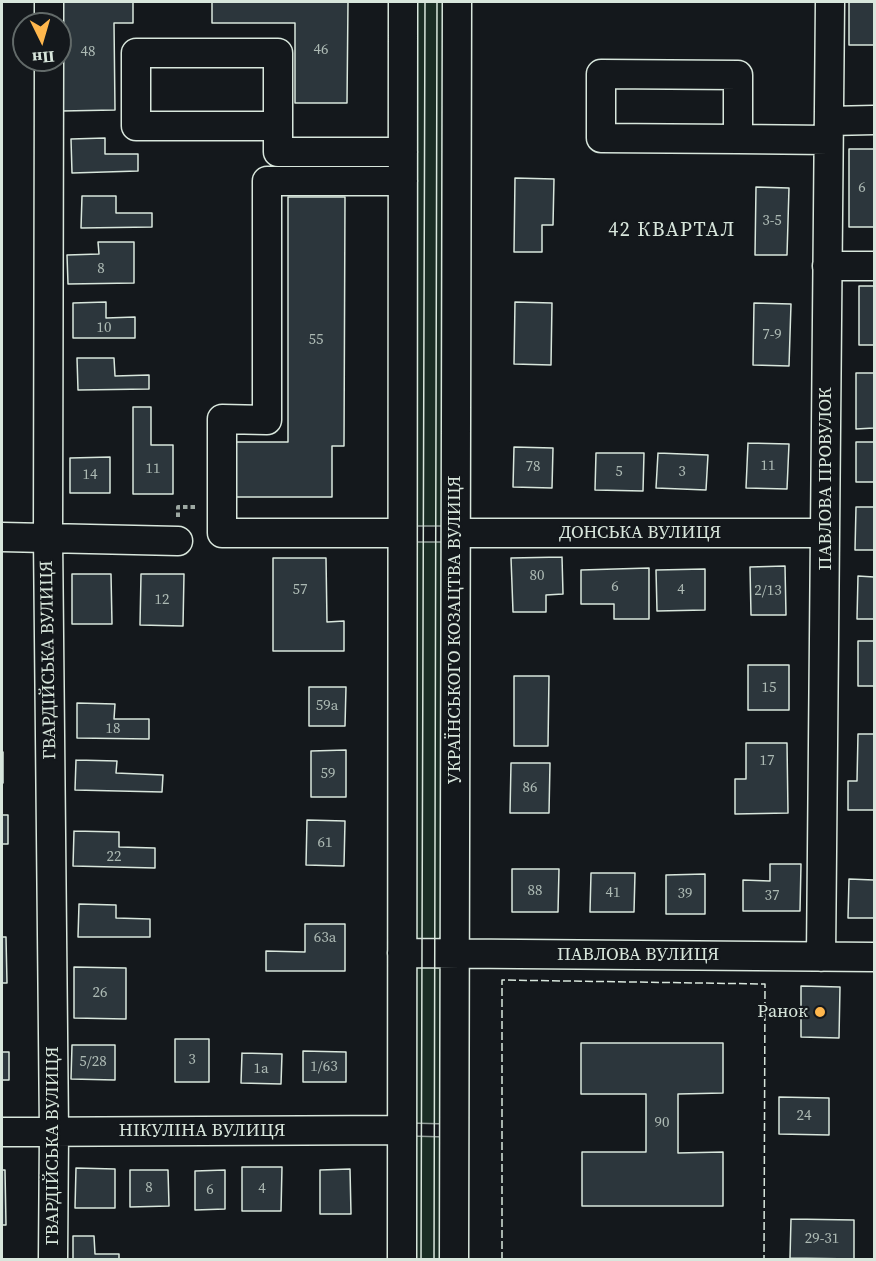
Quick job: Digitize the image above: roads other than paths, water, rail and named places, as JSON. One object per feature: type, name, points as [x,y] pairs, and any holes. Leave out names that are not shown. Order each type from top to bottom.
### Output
[{"type":"street","points":[[402,1260],[403,2]]},
{"type":"street","name":"УКРАЇНСЬКОГО КОЗАЦТВА ВУЛИЦЯ","points":[[454,1260],[457,2]]},
{"type":"street","name":"ПАВЛОВА ПРОВУЛОК","points":[[821,957],[830,2]]},
{"type":"street","points":[[278,126],[136,126],[136,53],[278,53],[278,126],[278,152],[403,152]]},
{"type":"street","name":"ГВАРДІЙСЬКА ВУЛИЦЯ","points":[[49,72],[48,537],[54,1132],[52,1260]]},
{"type":"street","points":[[738,140],[738,75],[601,74],[601,138],[738,140],[828,130],[874,120]]},
{"type":"street","points":[[402,533],[222,533],[222,419],[267,420],[267,182],[403,181]]},
{"type":"street","points":[[827,266],[874,266]]},
{"type":"street","name":"ДОНСЬКА ВУЛИЦЯ","points":[[456,533],[825,533]]},
{"type":"street","points":[[2,537],[178,541]]},
{"type":"street","name":"ПАВЛОВА ВУЛИЦЯ","points":[[402,953],[874,957]]},
{"type":"street","name":"НІКУЛІНА ВУЛИЦЯ","points":[[2,1131],[402,1130]]},
{"type":"tram line","points":[[421,1260],[425,2]]},
{"type":"tram line","points":[[434,1260],[437,2]]},
{"type":"place","name":"Ранок","points":[[820,1012]]},
{"type":"district","name":"42 КВАРТАЛ","points":[[672,231]]}]
